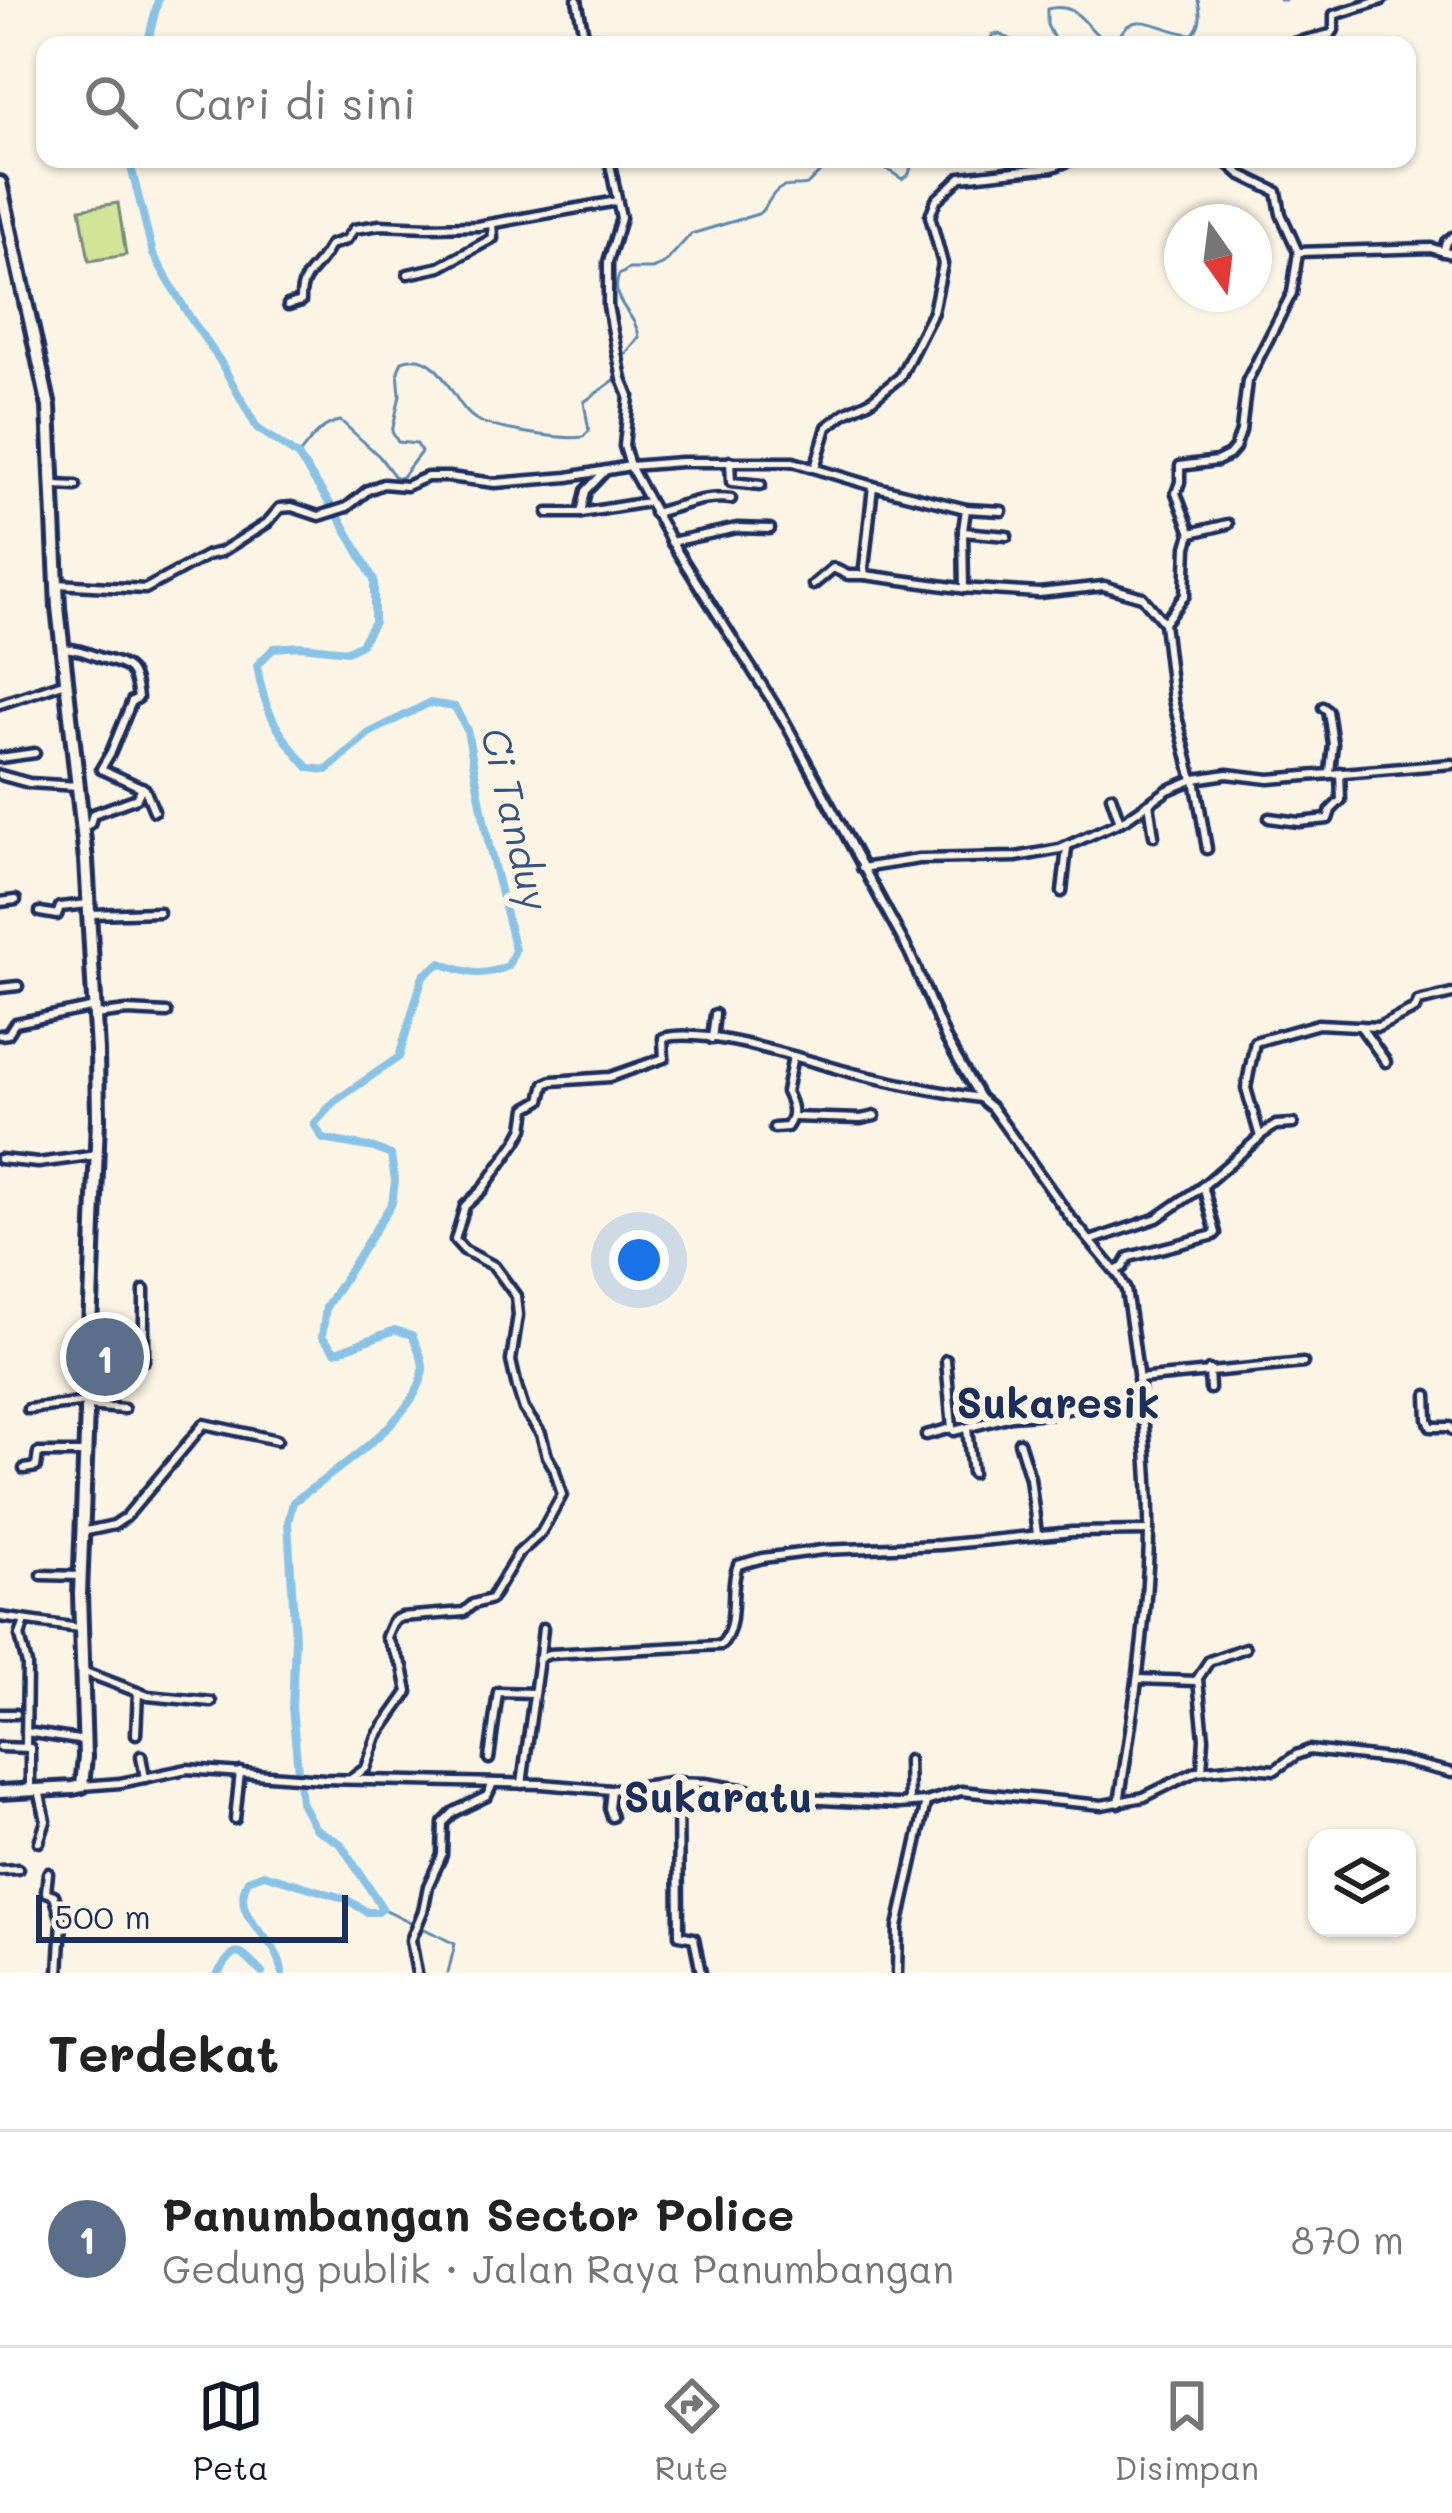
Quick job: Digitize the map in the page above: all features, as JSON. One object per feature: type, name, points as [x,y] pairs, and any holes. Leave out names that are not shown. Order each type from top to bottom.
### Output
[{"type":"main road","points":[[0,183],[48,403],[57,584],[95,1011],[97,1155],[80,1576],[85,1769],[82,1786],[0,1792]]},
{"type":"street","points":[[578,0],[584,36]]},
{"type":"street","points":[[1322,36],[1334,30],[1334,15],[1382,0]]},
{"type":"street","points":[[611,168],[621,218],[608,262],[608,306],[628,397],[624,446],[630,466],[671,542],[784,720],[910,954],[946,1039],[980,1098],[1126,1290],[1149,1531],[1144,1631],[1119,1803]]},
{"type":"street","points":[[815,468],[827,427],[899,377],[933,312],[943,264],[930,216],[936,200],[962,177],[1044,168]]},
{"type":"street","points":[[1164,623],[1186,593],[1186,547],[1191,533],[1176,493],[1180,467],[1217,461],[1235,448],[1247,381],[1294,286],[1298,252],[1281,214],[1280,199],[1276,192],[1233,168]]},
{"type":"street","points":[[288,305],[301,301],[306,275],[332,244],[346,240],[354,229],[380,224],[492,224],[617,201]]},
{"type":"street","points":[[408,274],[438,268],[493,238],[492,224]]},
{"type":"street","points":[[1298,252],[1441,254],[1452,237]]},
{"type":"street","points":[[730,461],[731,482],[761,485]]},
{"type":"street","points":[[57,584],[146,589],[225,549],[267,523],[280,508],[319,516],[389,482],[406,486],[439,476],[495,483],[630,466],[786,461],[966,509],[1002,511]]},
{"type":"street","points":[[581,513],[586,491],[608,469]]},
{"type":"street","points":[[52,484],[76,486]]},
{"type":"street","points":[[865,575],[873,486]]},
{"type":"street","points":[[654,513],[685,502],[731,499]]},
{"type":"street","points":[[548,513],[581,513],[648,502]]},
{"type":"street","points":[[964,589],[966,509]]},
{"type":"street","points":[[1191,533],[1228,524]]},
{"type":"street","points":[[671,542],[737,528],[770,529]]},
{"type":"street","points":[[963,532],[1007,536]]},
{"type":"street","points":[[814,585],[833,568],[850,576],[964,589],[1039,593],[1105,586],[1142,597],[1164,623],[1173,700],[1208,849]]},
{"type":"street","points":[[62,648],[89,651],[130,670],[138,698],[130,705],[101,769],[143,788],[154,811]]},
{"type":"street","points":[[0,704],[66,682]]},
{"type":"street","points":[[1323,707],[1332,724],[1330,773]]},
{"type":"street","points":[[0,758],[34,753]]},
{"type":"street","points":[[862,868],[920,859],[1016,857],[1067,847],[1120,823],[1174,786],[1194,779],[1228,774],[1269,779],[1452,764]]},
{"type":"street","points":[[1269,818],[1328,820],[1330,810],[1341,800],[1340,772]]},
{"type":"street","points":[[0,775],[29,783],[78,786]]},
{"type":"street","points":[[82,826],[90,824],[94,814],[136,798],[143,788]]},
{"type":"street","points":[[1111,796],[1120,823]]},
{"type":"street","points":[[1149,802],[1154,836]]},
{"type":"street","points":[[1062,892],[1067,847]]},
{"type":"street","points":[[0,902],[16,900]]},
{"type":"street","points":[[40,912],[57,915],[60,908],[159,912]]},
{"type":"street","points":[[0,988],[18,986]]},
{"type":"street","points":[[1261,1135],[1246,1088],[1255,1043],[1308,1026],[1378,1027],[1415,1009],[1418,1002],[1452,994]]},
{"type":"street","points":[[0,1035],[9,1034],[17,1023],[95,1011],[166,1013]]},
{"type":"street","points":[[712,1039],[715,1014]]},
{"type":"street","points":[[1360,1026],[1385,1062]]},
{"type":"street","points":[[351,1779],[367,1766],[377,1736],[408,1693],[404,1667],[387,1640],[391,1624],[401,1617],[464,1612],[491,1599],[520,1550],[541,1533],[562,1493],[541,1434],[520,1399],[511,1361],[518,1301],[494,1266],[458,1246],[455,1235],[465,1205],[482,1190],[517,1141],[527,1108],[541,1100],[548,1082],[608,1078],[664,1058],[661,1041],[667,1036],[712,1039],[980,1098]]},
{"type":"street","points":[[774,1128],[787,1127],[792,1117],[793,1103],[786,1092],[793,1056]]},
{"type":"street","points":[[792,1117],[875,1116]]},
{"type":"street","points":[[1090,1241],[1157,1218],[1203,1186],[1261,1135],[1276,1125],[1293,1124]]},
{"type":"street","points":[[0,1159],[38,1162],[97,1155]]},
{"type":"street","points":[[1115,1270],[1129,1257],[1214,1235],[1203,1186]]},
{"type":"street","points":[[89,1366],[144,1360],[144,1290]]},
{"type":"street","points":[[946,1360],[952,1428]]},
{"type":"street","points":[[1138,1378],[1303,1363]]},
{"type":"street","points":[[1209,1370],[1210,1389]]},
{"type":"street","points":[[1427,1395],[1430,1425],[1452,1430]]},
{"type":"street","points":[[926,1435],[1139,1396]]},
{"type":"street","points":[[28,1409],[87,1404],[124,1409]]},
{"type":"street","points":[[82,1532],[114,1525],[127,1516],[204,1424],[277,1440]]},
{"type":"street","points":[[967,1429],[972,1473]]},
{"type":"street","points":[[1018,1442],[1030,1478],[1037,1534]]},
{"type":"street","points":[[23,1469],[35,1467],[38,1453],[85,1453]]},
{"type":"street","points":[[540,1657],[723,1644],[730,1627],[736,1568],[752,1560],[1037,1534],[1149,1531]]},
{"type":"street","points":[[42,1575],[80,1576]]},
{"type":"street","points":[[0,1617],[79,1628]]},
{"type":"street","points":[[26,1621],[20,1636],[27,1665],[26,1747]]},
{"type":"street","points":[[522,1784],[543,1628]]},
{"type":"street","points":[[1202,1770],[1198,1680],[1209,1661],[1245,1648]]},
{"type":"street","points":[[81,1672],[166,1699],[212,1702]]},
{"type":"street","points":[[1138,1678],[1198,1680]]},
{"type":"street","points":[[489,1759],[498,1691],[533,1693]]},
{"type":"street","points":[[136,1734],[138,1692]]},
{"type":"street","points":[[0,1714],[16,1714]]},
{"type":"street","points":[[26,1732],[85,1741]]},
{"type":"street","points":[[0,1747],[30,1749],[35,1791],[46,1821],[39,1842]]},
{"type":"street","points":[[82,1786],[180,1769],[611,1790],[678,1782],[803,1798],[909,1803],[962,1791],[1102,1805],[1153,1794],[1202,1770],[1271,1771],[1314,1750],[1418,1763],[1452,1773]]},
{"type":"street","points":[[141,1756],[145,1778]]},
{"type":"street","points":[[908,1760],[909,1803]]},
{"type":"street","points":[[122,1766],[124,1782]]},
{"type":"street","points":[[235,1819],[240,1772]]},
{"type":"street","points":[[678,1782],[679,1935],[694,1938],[701,1973]]},
{"type":"street","points":[[417,1973],[412,1935],[442,1855],[443,1823],[454,1812],[487,1796],[493,1783]]},
{"type":"street","points":[[611,1790],[612,1817]]},
{"type":"street","points":[[897,1973],[898,1927],[926,1802]]},
{"type":"street","points":[[0,1870],[17,1869]]},
{"type":"street","points":[[48,1873],[45,1892],[54,1895],[62,1921],[59,1973]]},
{"type":"green space","points":[[118,203],[126,255],[89,261],[80,209]]},
{"type":"waterway","name":"Ci Tanduy","points":[[149,36],[158,0]]},
{"type":"waterway","points":[[1120,36],[1132,23],[1140,22],[1193,34],[1200,18],[1198,0]]},
{"type":"waterway","points":[[1279,0],[1285,0]]},
{"type":"waterway","points":[[1052,36],[1047,9],[1059,7],[1076,13],[1100,36]]},
{"type":"waterway","points":[[992,36],[1003,36]]},
{"type":"waterway","name":"Ci Tanduy","points":[[131,168],[153,254],[189,316],[257,428],[298,456],[374,580],[374,622],[361,644],[347,651],[274,648],[257,665],[274,721],[309,768],[327,770],[369,733],[429,703],[455,707],[467,730],[515,950],[508,966],[498,970],[474,973],[440,963],[423,976],[399,1057],[335,1101],[314,1124],[323,1139],[391,1155],[395,1181],[392,1203],[326,1307],[322,1337],[336,1352],[395,1330],[412,1335],[423,1370],[418,1388],[390,1425],[293,1502],[288,1522],[295,1638],[292,1708],[301,1802],[315,1828],[341,1844],[382,1908],[367,1912],[346,1899],[264,1874],[248,1880],[244,1906],[273,1948],[282,1973]]},
{"type":"waterway","points":[[298,456],[322,429],[341,421],[401,478],[421,452],[417,444],[398,442],[392,432],[400,395],[398,371],[402,361],[416,359],[437,370],[479,421],[530,434],[583,437],[589,431],[584,402],[624,373],[624,356],[639,337],[617,293],[619,275],[664,264],[691,234],[758,214],[777,190],[807,185],[824,168]]},
{"type":"waterway","points":[[885,168],[902,179],[911,168]]},
{"type":"waterway","points":[[382,1908],[455,1944],[448,1973]]},
{"type":"waterway","name":"Ci Tanduy","points":[[218,1973],[235,1954],[262,1973]]},
{"type":"place","name":"Panumbangan Sector Police","points":[[105,1357]]},
{"type":"district","name":"Sukaresik","points":[[1058,1403]]},
{"type":"district","name":"Sukaratu","points":[[718,1797]]}]
